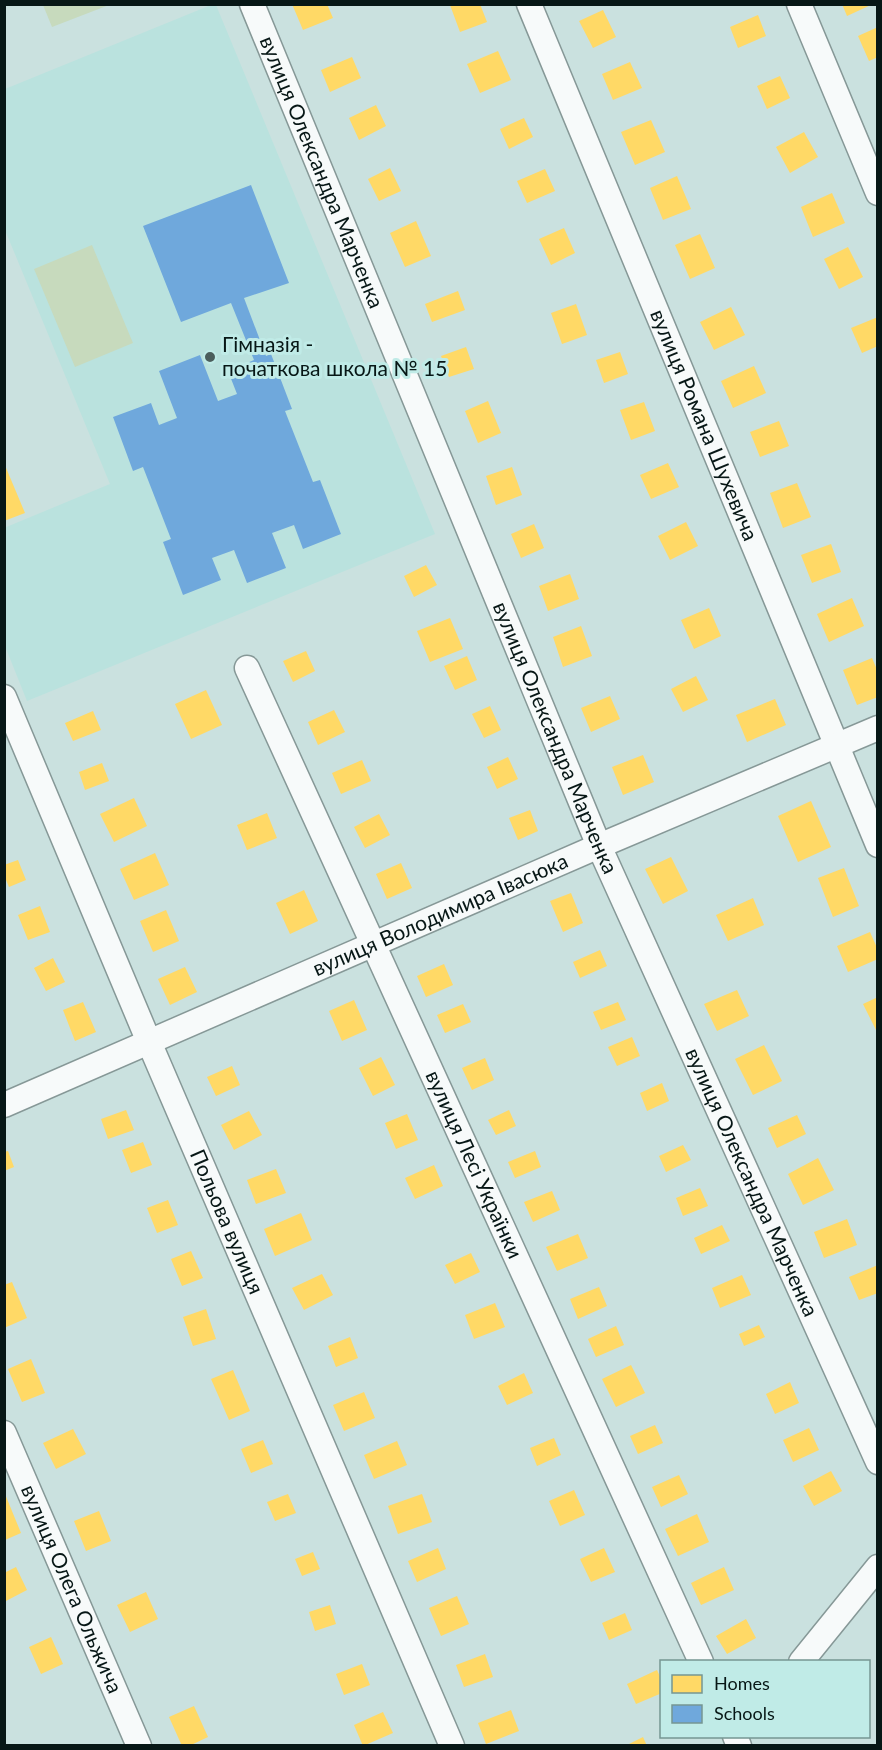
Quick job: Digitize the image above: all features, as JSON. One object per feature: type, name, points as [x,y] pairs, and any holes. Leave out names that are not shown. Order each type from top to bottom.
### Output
[{"type":"street","name":"вулиця Олександра Марченка","points":[[252,4],[599,846],[878,1462]]},
{"type":"street","name":"вулиця Романа Шухевича","points":[[529,4],[878,845]]},
{"type":"street","points":[[800,4],[878,192]]},
{"type":"street","name":"вулиця Лесі Українки","points":[[247,668],[700,1660]]},
{"type":"street","name":"Польова вулиця","points":[[4,697],[149,1042],[452,1746]]},
{"type":"street","name":"вулиця Володимира Івасюка","points":[[4,1104],[599,846],[878,728]]},
{"type":"street","name":"вулиця Олега Ольжича","points":[[4,1433],[139,1746]]},
{"type":"street","points":[[803,1660],[878,1567]]},
{"type":"shaded area","name":"Гімназія - початкова школа № 15","points":[[211,5],[216,5],[435,534],[27,701],[5,646],[4,528],[110,484],[5,230],[5,89]]},
{"type":"green space","points":[[43,5],[109,5],[52,27]]},
{"type":"green space","points":[[92,245],[133,343],[75,367],[34,269]]},
{"type":"building: Homes","points":[[292,4],[327,4],[333,18],[303,30]]},
{"type":"building: Homes","points":[[480,4],[487,22],[460,32],[450,5]]},
{"type":"building: Homes","points":[[842,4],[873,4],[847,16]]},
{"type":"building: Homes","points":[[603,10],[616,37],[593,48],[579,21]]},
{"type":"building: Homes","points":[[758,15],[766,36],[738,48],[730,27]]},
{"type":"building: Homes","points":[[878,27],[878,57],[869,61],[858,36]]},
{"type":"building: Homes","points":[[498,51],[511,80],[480,93],[467,64]]},
{"type":"building: Homes","points":[[352,57],[361,78],[330,92],[321,70]]},
{"type":"building: Homes","points":[[630,62],[642,88],[613,100],[602,74]]},
{"type":"building: Homes","points":[[780,76],[790,98],[767,109],[757,86]]},
{"type":"building: Homes","points":[[376,105],[386,126],[359,140],[349,118]]},
{"type":"building: Homes","points":[[524,118],[533,137],[509,149],[500,129]]},
{"type":"building: Homes","points":[[651,120],[665,152],[635,165],[621,132]]},
{"type":"building: Homes","points":[[804,132],[818,157],[790,173],[776,147]]},
{"type":"building: Homes","points":[[390,168],[401,191],[379,201],[368,179]]},
{"type":"building: Homes","points":[[545,169],[555,191],[527,203],[517,181]]},
{"type":"building: Homes","points":[[677,176],[691,209],[663,220],[650,188]]},
{"type":"building: Homes","points":[[832,193],[845,223],[813,237],[801,207]]},
{"type":"building: Homes","points":[[416,221],[431,256],[405,267],[390,233]]},
{"type":"building: Homes","points":[[564,228],[575,253],[551,265],[539,239]]},
{"type":"building: Homes","points":[[700,234],[715,268],[690,279],[675,245]]},
{"type":"building: Homes","points":[[848,247],[863,277],[839,289],[824,259]]},
{"type":"building: Homes","points":[[458,291],[465,310],[432,322],[425,304]]},
{"type":"building: Homes","points":[[576,304],[587,335],[562,344],[551,313]]},
{"type":"building: Homes","points":[[731,307],[745,335],[714,350],[700,322]]},
{"type":"building: Homes","points":[[878,317],[878,346],[862,353],[851,328]]},
{"type":"building: Homes","points":[[466,347],[474,369],[449,377],[441,356]]},
{"type":"building: Homes","points":[[620,352],[628,374],[604,383],[596,360]]},
{"type":"building: Homes","points":[[754,366],[766,393],[733,408],[721,381]]},
{"type":"building: Homes","points":[[488,401],[501,433],[478,443],[465,411]]},
{"type":"building: Homes","points":[[644,402],[655,431],[631,440],[620,410]]},
{"type":"building: Homes","points":[[779,421],[789,446],[760,457],[750,432]]},
{"type":"building: Homes","points":[[4,463],[25,513],[4,521]]},
{"type":"building: Homes","points":[[668,463],[679,487],[651,499],[640,475]]},
{"type":"building: Homes","points":[[512,467],[522,495],[496,505],[486,476]]},
{"type":"building: Homes","points":[[797,483],[811,517],[783,528],[770,493]]},
{"type":"building: Homes","points":[[686,522],[698,546],[670,560],[658,536]]},
{"type":"building: Homes","points":[[534,524],[544,548],[521,558],[511,534]]},
{"type":"building: Homes","points":[[831,544],[841,572],[812,583],[801,555]]},
{"type":"building: Homes","points":[[426,565],[437,585],[414,597],[404,576]]},
{"type":"building: Homes","points":[[570,574],[579,599],[548,611],[539,586]]},
{"type":"building: Homes","points":[[852,598],[864,626],[829,642],[817,614]]},
{"type":"building: Homes","points":[[709,608],[721,636],[694,649],[681,620]]},
{"type":"building: Homes","points":[[450,618],[463,649],[430,662],[417,631]]},
{"type":"building: Homes","points":[[581,626],[592,656],[563,667],[553,637]]},
{"type":"building: Homes","points":[[306,651],[315,671],[293,682],[283,661]]},
{"type":"building: Homes","points":[[467,656],[477,680],[455,690],[444,666]]},
{"type":"building: Homes","points":[[872,658],[878,672],[878,697],[857,705],[843,670]]},
{"type":"building: Homes","points":[[696,676],[708,700],[683,712],[671,689]]},
{"type":"building: Homes","points":[[206,690],[222,725],[191,739],[175,704]]},
{"type":"building: Homes","points":[[610,696],[620,719],[591,732],[581,708]]},
{"type":"building: Homes","points":[[775,699],[786,725],[747,742],[736,715]]},
{"type":"building: Homes","points":[[490,706],[501,730],[484,738],[472,714]]},
{"type":"building: Homes","points":[[334,710],[345,732],[318,745],[308,722]]},
{"type":"building: Homes","points":[[93,711],[101,730],[73,741],[65,723]]},
{"type":"building: Homes","points":[[643,755],[654,782],[623,795],[612,767]]},
{"type":"building: Homes","points":[[508,757],[518,779],[497,789],[487,767]]},
{"type":"building: Homes","points":[[362,760],[371,781],[341,794],[332,773]]},
{"type":"building: Homes","points":[[102,763],[109,781],[85,790],[79,772]]},
{"type":"building: Homes","points":[[134,798],[147,826],[114,842],[100,814]]},
{"type":"building: Homes","points":[[811,801],[831,847],[798,862],[778,816]]},
{"type":"building: Homes","points":[[530,810],[538,831],[518,840],[509,818]]},
{"type":"building: Homes","points":[[267,813],[277,838],[247,850],[237,825]]},
{"type":"building: Homes","points":[[379,814],[390,835],[365,848],[354,827]]},
{"type":"building: Homes","points":[[155,853],[169,885],[134,900],[120,869]]},
{"type":"building: Homes","points":[[671,857],[688,891],[663,904],[645,869]]},
{"type":"building: Homes","points":[[18,860],[26,880],[9,887],[4,875],[4,865]]},
{"type":"building: Homes","points":[[401,863],[412,888],[387,899],[376,874]]},
{"type":"building: Homes","points":[[844,868],[859,906],[833,917],[818,878]]},
{"type":"building: Homes","points":[[304,890],[318,921],[290,934],[276,903]]},
{"type":"building: Homes","points":[[571,893],[583,923],[563,932],[550,901]]},
{"type":"building: Homes","points":[[753,898],[764,925],[728,941],[716,915]]},
{"type":"building: Homes","points":[[40,906],[50,932],[28,940],[18,915]]},
{"type":"building: Homes","points":[[166,910],[179,941],[153,952],[140,921]]},
{"type":"building: Homes","points":[[870,932],[878,950],[878,959],[848,972],[837,946]]},
{"type":"building: Homes","points":[[600,950],[607,966],[580,978],[573,962]]},
{"type":"building: Homes","points":[[53,958],[65,982],[46,991],[34,968]]},
{"type":"building: Homes","points":[[444,964],[453,985],[426,997],[417,976]]},
{"type":"building: Homes","points":[[185,967],[197,992],[170,1005],[158,979]]},
{"type":"building: Homes","points":[[737,990],[749,1016],[717,1031],[704,1004]]},
{"type":"building: Homes","points":[[878,997],[878,1034],[863,1004]]},
{"type":"building: Homes","points":[[354,1000],[367,1030],[342,1041],[329,1011]]},
{"type":"building: Homes","points":[[83,1002],[96,1032],[75,1041],[63,1010]]},
{"type":"building: Homes","points":[[618,1002],[626,1020],[601,1030],[593,1012]]},
{"type":"building: Homes","points":[[463,1004],[471,1022],[445,1033],[437,1015]]},
{"type":"building: Homes","points":[[632,1037],[640,1056],[617,1066],[608,1047]]},
{"type":"building: Homes","points":[[764,1045],[782,1081],[753,1095],[735,1059]]},
{"type":"building: Homes","points":[[381,1057],[395,1085],[373,1096],[359,1068]]},
{"type":"building: Homes","points":[[485,1058],[494,1080],[472,1090],[462,1068]]},
{"type":"building: Homes","points":[[232,1066],[240,1085],[216,1096],[207,1077]]},
{"type":"building: Homes","points":[[662,1083],[669,1101],[647,1111],[640,1093]]},
{"type":"building: Homes","points":[[126,1110],[134,1130],[108,1139],[101,1119]]},
{"type":"building: Homes","points":[[509,1110],[516,1126],[496,1135],[488,1120]]},
{"type":"building: Homes","points":[[249,1111],[262,1135],[234,1150],[221,1125]]},
{"type":"building: Homes","points":[[407,1114],[418,1140],[396,1149],[385,1123]]},
{"type":"building: Homes","points":[[797,1115],[806,1134],[777,1148],[768,1128]]},
{"type":"building: Homes","points":[[143,1142],[152,1165],[131,1173],[122,1150]]},
{"type":"building: Homes","points":[[683,1145],[691,1160],[666,1172],[659,1156]]},
{"type":"building: Homes","points":[[8,1151],[14,1167],[4,1171],[4,1152]]},
{"type":"building: Homes","points":[[535,1151],[541,1167],[515,1178],[508,1162]]},
{"type":"building: Homes","points":[[818,1158],[834,1190],[803,1205],[788,1174]]},
{"type":"building: Homes","points":[[434,1165],[443,1186],[415,1199],[405,1178]]},
{"type":"building: Homes","points":[[276,1169],[286,1193],[256,1204],[247,1180]]},
{"type":"building: Homes","points":[[700,1188],[708,1206],[683,1216],[676,1198]]},
{"type":"building: Homes","points":[[552,1191],[560,1210],[533,1222],[524,1202]]},
{"type":"building: Homes","points":[[168,1200],[178,1225],[157,1233],[147,1208]]},
{"type":"building: Homes","points":[[301,1213],[312,1240],[275,1256],[264,1229]]},
{"type":"building: Homes","points":[[847,1219],[857,1245],[824,1258],[814,1232]]},
{"type":"building: Homes","points":[[722,1225],[730,1241],[701,1254],[694,1238]]},
{"type":"building: Homes","points":[[578,1234],[588,1258],[557,1271],[546,1247]]},
{"type":"building: Homes","points":[[191,1251],[203,1278],[182,1286],[171,1259]]},
{"type":"building: Homes","points":[[471,1253],[480,1272],[455,1284],[445,1265]]},
{"type":"building: Homes","points":[[878,1265],[878,1293],[859,1300],[849,1277]]},
{"type":"building: Homes","points":[[322,1274],[333,1295],[304,1310],[292,1288]]},
{"type":"building: Homes","points":[[742,1275],[751,1295],[720,1308],[712,1288]]},
{"type":"building: Homes","points":[[12,1282],[27,1318],[4,1328],[4,1285]]},
{"type":"building: Homes","points":[[599,1287],[607,1306],[578,1319],[570,1299]]},
{"type":"building: Homes","points":[[495,1303],[505,1327],[474,1339],[465,1315]]},
{"type":"building: Homes","points":[[206,1309],[216,1339],[193,1346],[183,1317]]},
{"type":"building: Homes","points":[[759,1325],[765,1337],[744,1346],[739,1334]]},
{"type":"building: Homes","points":[[616,1326],[624,1345],[596,1357],[588,1339]]},
{"type":"building: Homes","points":[[350,1337],[358,1358],[336,1367],[328,1346]]},
{"type":"building: Homes","points":[[31,1359],[45,1393],[22,1402],[8,1369]]},
{"type":"building: Homes","points":[[631,1365],[645,1393],[616,1407],[602,1379]]},
{"type":"building: Homes","points":[[233,1370],[250,1411],[229,1420],[211,1379]]},
{"type":"building: Homes","points":[[524,1373],[533,1393],[507,1405],[498,1386]]},
{"type":"building: Homes","points":[[790,1382],[799,1403],[775,1414],[766,1394]]},
{"type":"building: Homes","points":[[364,1392],[375,1418],[344,1431],[333,1405]]},
{"type":"building: Homes","points":[[655,1425],[663,1443],[638,1454],[630,1436]]},
{"type":"building: Homes","points":[[809,1428],[819,1450],[793,1462],[783,1440]]},
{"type":"building: Homes","points":[[73,1429],[86,1454],[56,1469],[43,1443]]},
{"type":"building: Homes","points":[[554,1438],[561,1455],[537,1466],[530,1448]]},
{"type":"building: Homes","points":[[263,1440],[273,1464],[251,1473],[241,1449]]},
{"type":"building: Homes","points":[[397,1441],[407,1465],[374,1479],[364,1455]]},
{"type":"building: Homes","points":[[831,1471],[842,1491],[814,1506],[803,1486]]},
{"type":"building: Homes","points":[[679,1475],[688,1494],[661,1507],[652,1487]]},
{"type":"building: Homes","points":[[574,1490],[585,1515],[560,1526],[549,1501]]},
{"type":"building: Homes","points":[[5,1494],[21,1533],[5,1540]]},
{"type":"building: Homes","points":[[288,1494],[296,1513],[275,1521],[267,1502]]},
{"type":"building: Homes","points":[[422,1494],[432,1522],[398,1534],[388,1506]]},
{"type":"building: Homes","points":[[99,1511],[111,1541],[86,1551],[74,1521]]},
{"type":"building: Homes","points":[[697,1514],[709,1542],[678,1556],[665,1529]]},
{"type":"building: Homes","points":[[438,1548],[446,1569],[417,1582],[408,1561]]},
{"type":"building: Homes","points":[[604,1548],[615,1572],[591,1582],[580,1559]]},
{"type":"building: Homes","points":[[313,1552],[320,1569],[302,1576],[295,1559]]},
{"type":"building: Homes","points":[[16,1567],[27,1590],[4,1602],[4,1573]]},
{"type":"building: Homes","points":[[724,1567],[734,1590],[701,1605],[691,1583]]},
{"type":"building: Homes","points":[[146,1592],[158,1619],[130,1632],[117,1605]]},
{"type":"building: Homes","points":[[457,1596],[469,1624],[441,1636],[429,1608]]},
{"type":"building: Homes","points":[[330,1605],[336,1624],[315,1631],[309,1612]]},
{"type":"building: Homes","points":[[625,1613],[632,1630],[609,1640],[602,1623]]},
{"type":"building: Homes","points":[[746,1619],[756,1638],[727,1654],[716,1636]]},
{"type":"building: Homes","points":[[51,1637],[63,1664],[41,1674],[29,1647]]},
{"type":"building: Homes","points":[[485,1654],[493,1677],[464,1687],[456,1665]]},
{"type":"building: Homes","points":[[362,1664],[370,1685],[344,1695],[336,1674]]},
{"type":"building: Homes","points":[[657,1670],[660,1677],[660,1694],[636,1704],[627,1684]]},
{"type":"building: Homes","points":[[194,1706],[208,1737],[189,1746],[182,1746],[169,1717]]},
{"type":"building: Homes","points":[[511,1710],[519,1731],[486,1744],[478,1723]]},
{"type":"building: Homes","points":[[383,1712],[393,1733],[363,1746],[354,1725]]},
{"type":"building: Homes","points":[[643,1737],[647,1746],[625,1746]]},
{"type":"building: Schools","points":[[251,185],[289,283],[244,298],[266,356],[271,354],[292,409],[285,411],[313,482],[320,480],[341,534],[303,549],[294,525],[272,533],[286,568],[247,583],[234,550],[212,558],[221,580],[183,595],[163,542],[171,539],[143,467],[133,471],[113,417],[151,403],[159,425],[177,418],[159,371],[200,355],[218,401],[237,394],[228,371],[254,360],[231,303],[181,322],[143,226]]},
{"type":"place","name":"Гімназія - початкова школа № 15","points":[[210,357]]}]
